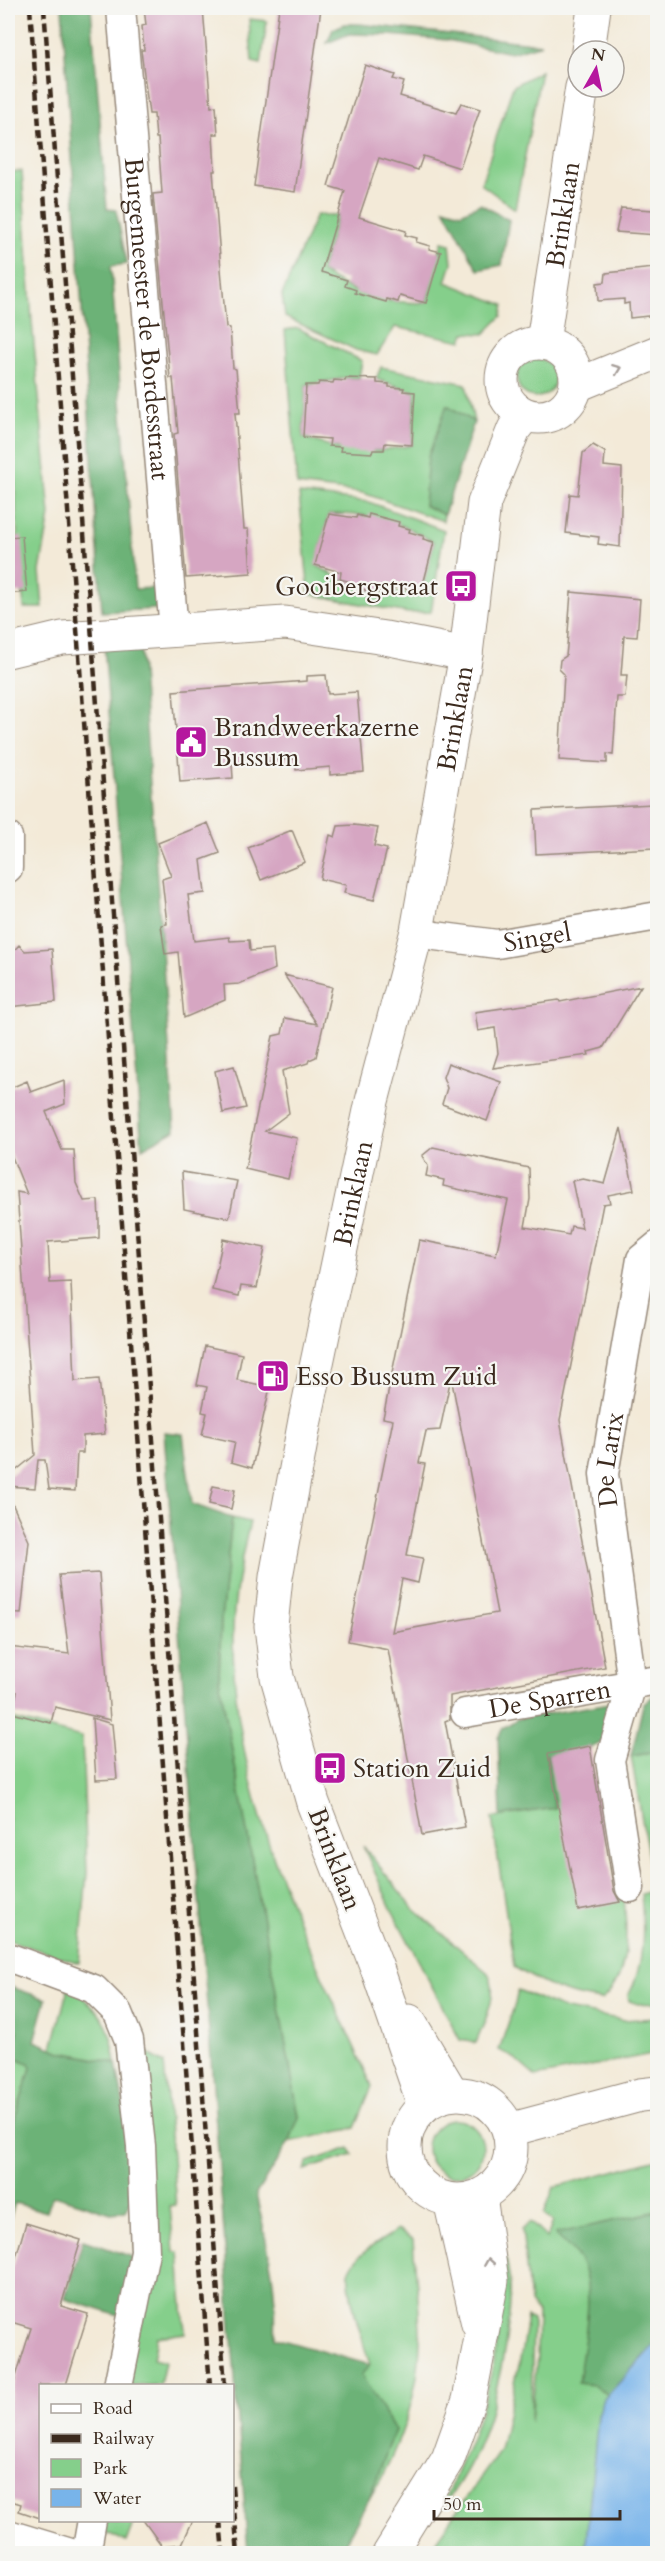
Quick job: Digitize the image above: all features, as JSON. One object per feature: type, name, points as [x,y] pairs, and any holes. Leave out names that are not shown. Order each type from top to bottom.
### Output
[{"type":"main road","points":[[590,39],[594,8]]},
{"type":"main road","name":"Brinklaan","points":[[543,342],[580,99]]},
{"type":"main road","points":[[543,342],[558,347],[569,356],[576,370],[577,385],[571,401],[558,412],[542,418],[525,415],[510,404],[502,388],[502,369],[511,354],[518,349],[526,344],[543,342]]},
{"type":"main road","points":[[577,385],[657,352]]},
{"type":"main road","name":"Brinklaan","points":[[438,2099],[377,1968],[313,1803],[277,1677],[271,1626],[276,1577],[347,1219],[372,1101],[417,931],[466,654],[484,503],[514,429],[525,415]]},
{"type":"main road","points":[[8,651],[62,638],[285,623],[385,638],[466,654]]},
{"type":"main road","points":[[509,2130],[640,2095],[657,2093]]},
{"type":"main road","points":[[470,2094],[487,2101],[501,2113],[509,2130],[512,2149],[507,2168],[496,2185],[465,2198],[429,2192],[413,2176],[407,2164],[404,2150],[406,2133],[413,2117],[438,2099],[470,2094]]},
{"type":"main road","points":[[389,2553],[448,2459],[469,2400],[482,2340],[465,2198]]},
{"type":"street","name":"Burgemeester de Bordesstraat","points":[[121,8],[174,631]]},
{"type":"street","points":[[8,837],[8,868]]},
{"type":"street","name":"Singel","points":[[417,931],[435,936],[497,944],[657,916]]},
{"type":"street","name":"De Larix","points":[[645,1682],[604,1474],[641,1259],[657,1245]]},
{"type":"street","name":"De Sparren","points":[[465,1713],[645,1682]]},
{"type":"street","name":"De Sparren","points":[[630,1888],[610,1760],[645,1682]]},
{"type":"street","points":[[8,1957],[94,1989],[118,2013],[129,2040],[141,2146],[145,2252],[118,2384]]},
{"type":"street","points":[[86,2553],[92,2522]]},
{"type":"street","points":[[8,2534],[74,2553]]},
{"type":"green space","points":[[62,8],[91,8],[107,209],[116,210],[127,264],[111,266],[135,589],[155,588],[156,609],[102,612]]},
{"type":"green space","points":[[249,19],[267,21],[261,64],[252,62]]},
{"type":"green space","points":[[344,24],[542,44],[511,53],[447,40],[389,35],[349,34],[327,43],[333,29]]},
{"type":"green space","points":[[541,71],[515,209],[481,184],[513,86]]},
{"type":"green space","points":[[22,171],[32,322],[50,515],[40,571],[43,608],[24,608],[18,547],[8,357],[8,172]]},
{"type":"green space","points":[[480,204],[509,220],[502,265],[478,270],[444,208],[461,213]]},
{"type":"green space","points":[[316,215],[338,215],[321,272],[349,288],[382,300],[426,303],[442,242],[450,244],[452,263],[446,282],[504,305],[502,316],[484,334],[465,333],[462,341],[395,327],[377,355],[356,350],[285,317],[282,295]]},
{"type":"green space","points":[[298,328],[362,361],[359,378],[306,385],[303,437],[319,443],[356,451],[412,445],[415,392],[376,379],[381,367],[466,384],[474,422],[447,405],[424,505],[444,515],[443,521],[363,493],[297,485],[285,330]]},
{"type":"green space","points":[[536,359],[549,365],[555,378],[549,391],[536,397],[523,391],[517,378],[523,365]]},
{"type":"green space","points":[[447,405],[474,422],[444,515],[424,505],[428,457]]},
{"type":"green space","points":[[299,494],[369,502],[444,530],[431,612],[408,613],[309,594]],"holes":[[[329,514],[360,515],[384,519],[434,542],[421,593],[389,593],[366,589],[355,586],[316,565]]]},
{"type":"green space","points":[[140,644],[175,1130],[142,1148],[104,645]]},
{"type":"green space","points":[[164,1432],[183,1434],[192,1504],[232,1518],[221,1620],[219,1679],[299,2117],[289,2142],[256,2194],[273,2283],[275,2338],[370,2365],[361,2375],[395,2430],[368,2501],[339,2553],[248,2553]]},
{"type":"green space","points":[[232,1518],[250,1522],[238,1578],[233,1635],[236,1696],[245,1755],[259,1812],[277,1868],[299,1922],[372,2086],[355,2128],[289,2142],[299,2117],[219,1679],[221,1620]]},
{"type":"green space","points":[[653,1696],[657,1696],[657,1752],[631,1756],[643,1705]]},
{"type":"green space","points":[[622,1701],[603,1742],[588,1749],[547,1755],[555,1808],[501,1816],[498,1738],[503,1728],[517,1719]]},
{"type":"green space","points":[[8,1718],[82,1737],[87,1873],[79,1963],[8,1940]]},
{"type":"green space","points":[[588,1749],[611,1898],[624,1896],[626,1923],[625,1952],[618,1979],[601,2000],[556,1989],[514,1967],[492,1818],[554,1808],[547,1755]]},
{"type":"green space","points":[[657,1752],[657,2003],[638,2004],[629,2001],[628,1996],[638,1972],[642,1946],[641,1894],[651,1891],[651,1872],[631,1756]]},
{"type":"green space","points":[[363,1846],[413,1908],[488,1973],[492,1999],[476,2043],[460,2040],[391,1908]]},
{"type":"green space","points":[[69,1984],[97,2010],[107,2026],[116,2063],[61,2052],[52,2048]]},
{"type":"green space","points":[[8,1986],[46,1999],[35,2041],[61,2052],[116,2063],[125,2112],[133,2196],[126,2211],[111,2213],[57,2196],[52,2197],[47,2212],[15,2203],[8,2224],[8,2140],[31,2068],[29,2063],[11,2056],[18,2031],[8,2028]]},
{"type":"green space","points":[[518,1990],[561,2008],[623,2020],[657,2018],[657,2053],[536,2077],[514,2058],[499,2050]]},
{"type":"green space","points":[[8,2028],[18,2031],[31,2068],[8,2140]]},
{"type":"green space","points":[[144,2051],[164,2063],[176,2205],[170,2206],[174,2252],[179,2252],[185,2333],[157,2337],[153,2359],[165,2362],[160,2384],[130,2384]]},
{"type":"green space","points":[[455,2120],[466,2122],[475,2128],[481,2137],[483,2148],[481,2159],[475,2168],[466,2174],[455,2176],[444,2174],[435,2168],[429,2159],[427,2148],[429,2137],[435,2128],[444,2122]]},
{"type":"green space","points":[[350,2148],[353,2155],[304,2170],[308,2162]]},
{"type":"green space","points":[[657,2159],[657,2553],[426,2554],[500,2451],[527,2317],[533,2320],[531,2422],[538,2313],[530,2303],[522,2229],[530,2222],[547,2238],[553,2221],[544,2214],[554,2187]]},
{"type":"green space","points":[[657,2211],[657,2342],[608,2395],[594,2385],[578,2383],[587,2319],[587,2285],[584,2270],[578,2258],[555,2234]]},
{"type":"green space","points":[[397,2230],[413,2239],[420,2354],[413,2399],[399,2441],[368,2501],[395,2430],[360,2375],[370,2365],[355,2316],[349,2276],[350,2269],[359,2257]]},
{"type":"green space","points":[[503,2239],[510,2304],[505,2347],[495,2393],[483,2435],[472,2460],[437,2515],[468,2447],[484,2400],[496,2352],[501,2305]]},
{"type":"green space","points":[[83,2240],[133,2257],[122,2317],[65,2299]]},
{"type":"green space","points":[[103,2522],[134,2522],[126,2542],[102,2530]]},
{"type":"water","points":[[657,2342],[657,2553],[585,2553],[598,2415],[604,2399]]},
{"type":"building","points":[[144,8],[203,8],[211,107],[216,106],[218,134],[213,134],[215,171],[213,171],[226,327],[230,329],[233,368],[236,369],[240,413],[235,413],[244,529],[248,529],[251,573],[186,578],[174,434],[178,433],[173,378],[170,378],[153,194],[162,193],[158,138],[156,138],[154,114],[149,114],[141,50],[144,50],[142,26],[146,25]]},
{"type":"building","points":[[279,8],[321,8],[295,192],[254,186]]},
{"type":"building","points":[[365,65],[395,75],[393,79],[404,82],[400,96],[456,113],[461,103],[480,109],[460,168],[423,156],[418,170],[379,158],[359,217],[406,231],[405,235],[417,238],[416,242],[441,252],[426,303],[400,296],[398,302],[387,299],[386,302],[355,293],[356,290],[345,286],[347,280],[321,272],[345,191],[328,186]]},
{"type":"building","points":[[621,208],[654,210],[657,235],[616,232]]},
{"type":"building","points":[[654,268],[655,280],[657,280],[657,315],[630,318],[629,303],[624,304],[624,299],[598,301],[597,283],[605,282],[606,273]]},
{"type":"building","points":[[346,378],[377,379],[377,383],[415,392],[412,445],[385,443],[384,450],[373,450],[372,453],[340,451],[341,447],[329,446],[330,439],[303,437],[306,385],[318,385],[319,382],[333,383],[334,380],[345,381]]},
{"type":"building","points":[[593,445],[605,452],[604,466],[622,468],[620,547],[598,544],[599,537],[566,533],[570,494],[578,495],[583,453]]},
{"type":"building","points":[[329,514],[356,518],[357,515],[368,518],[369,514],[399,522],[398,526],[410,529],[409,532],[424,536],[423,539],[434,542],[421,593],[395,586],[393,593],[382,590],[381,594],[350,586],[351,582],[340,579],[341,572],[315,565]]},
{"type":"building","points":[[22,536],[27,592],[8,594],[8,537]]},
{"type":"building","points":[[571,592],[640,599],[637,637],[624,636],[621,675],[627,675],[625,697],[617,697],[613,755],[607,754],[607,763],[559,760],[564,674],[559,669],[560,660],[566,656]]},
{"type":"building","points":[[326,675],[328,694],[357,692],[364,772],[330,775],[330,767],[296,770],[295,759],[232,764],[233,778],[180,782],[173,691],[307,681],[307,676]]},
{"type":"building","points":[[653,804],[655,848],[536,854],[534,810]]},
{"type":"building","points":[[208,823],[220,853],[201,860],[205,893],[188,895],[194,941],[229,937],[230,941],[249,940],[250,951],[273,949],[275,969],[239,984],[224,985],[225,1000],[184,1018],[178,952],[165,954],[161,925],[167,924],[162,879],[171,876],[158,843]]},
{"type":"building","points":[[338,826],[378,828],[374,846],[387,849],[374,900],[344,893],[346,885],[320,879],[330,835],[335,837]]},
{"type":"building","points":[[292,830],[305,862],[261,880],[248,848]]},
{"type":"building","points":[[19,945],[25,951],[52,949],[56,1002],[8,1007],[8,957]]},
{"type":"building","points":[[284,975],[332,987],[316,1057],[308,1063],[282,1071],[289,1113],[265,1131],[297,1138],[288,1179],[245,1169],[273,1036],[282,1034],[285,1018],[317,1024]]},
{"type":"building","points":[[641,986],[603,1048],[588,1052],[589,1055],[493,1068],[498,1053],[495,1028],[478,1031],[475,1012],[559,1000],[560,1002]]},
{"type":"building","points":[[448,1063],[501,1082],[487,1121],[442,1104],[447,1088],[443,1077]]},
{"type":"building","points":[[234,1066],[246,1108],[223,1113],[215,1071]]},
{"type":"building","points":[[64,1080],[65,1104],[46,1112],[62,1150],[74,1150],[76,1183],[84,1201],[98,1200],[99,1238],[48,1242],[50,1283],[71,1282],[75,1381],[99,1379],[105,1434],[83,1436],[83,1453],[77,1453],[75,1491],[49,1489],[45,1460],[38,1460],[35,1488],[8,1486],[8,1477],[35,1455],[17,1192],[27,1194],[8,1147],[8,1089],[27,1081],[31,1092]]},
{"type":"building","points":[[621,1128],[634,1190],[608,1195],[610,1203],[603,1204],[560,1420],[605,1667],[450,1696],[450,1719],[445,1721],[465,1827],[422,1835],[388,1649],[348,1641],[393,1420],[383,1418],[419,1240],[496,1255],[508,1200],[443,1186],[444,1180],[426,1176],[428,1166],[422,1156],[433,1147],[529,1168],[530,1199],[525,1227],[569,1235],[571,1226],[582,1228],[572,1181],[583,1179],[605,1184]],"holes":[[[451,1377],[497,1613],[392,1632],[402,1579],[418,1583],[423,1558],[407,1555],[425,1464],[419,1463],[426,1431],[440,1430]]]},
{"type":"building","points":[[182,1172],[237,1181],[229,1218],[184,1209]]},
{"type":"building","points":[[223,1239],[265,1248],[257,1288],[241,1286],[239,1296],[212,1290]]},
{"type":"building","points":[[205,1346],[242,1354],[237,1380],[270,1387],[252,1468],[231,1462],[235,1442],[202,1435],[207,1413],[202,1412],[207,1387],[197,1385]]},
{"type":"building","points":[[213,1486],[235,1490],[231,1509],[209,1504]]},
{"type":"building","points":[[8,1494],[29,1541],[21,1614],[8,1613]]},
{"type":"building","points":[[99,1573],[110,1720],[55,1707],[51,1723],[12,1713],[17,1692],[8,1691],[8,1647],[69,1654],[59,1575]]},
{"type":"building","points":[[92,1718],[112,1724],[117,1779],[96,1780]]},
{"type":"building","points":[[590,1746],[614,1891],[620,1902],[578,1910],[548,1754]]},
{"type":"building","points":[[26,2223],[81,2240],[61,2306],[88,2314],[66,2384],[39,2384],[39,2518],[19,2511],[21,2504],[8,2500],[8,2402],[31,2328],[8,2321],[8,2284]]},
{"type":"building","points":[[144,2522],[192,2522],[182,2544],[162,2546]]},
{"type":"railway","points":[[30,8],[210,2384]]},
{"type":"railway","points":[[44,8],[225,2384]]},
{"type":"railway","points":[[234,2509],[238,2554]]},
{"type":"railway","points":[[220,2522],[223,2554]]},
{"type":"place","name":"Gooibergstraat","points":[[461,586]]},
{"type":"place","name":"Brandweerkazerne Bussum","points":[[191,742]]},
{"type":"place","name":"Esso Bussum Zuid","points":[[273,1376]]},
{"type":"place","name":"Station Zuid","points":[[330,1768]]}]
